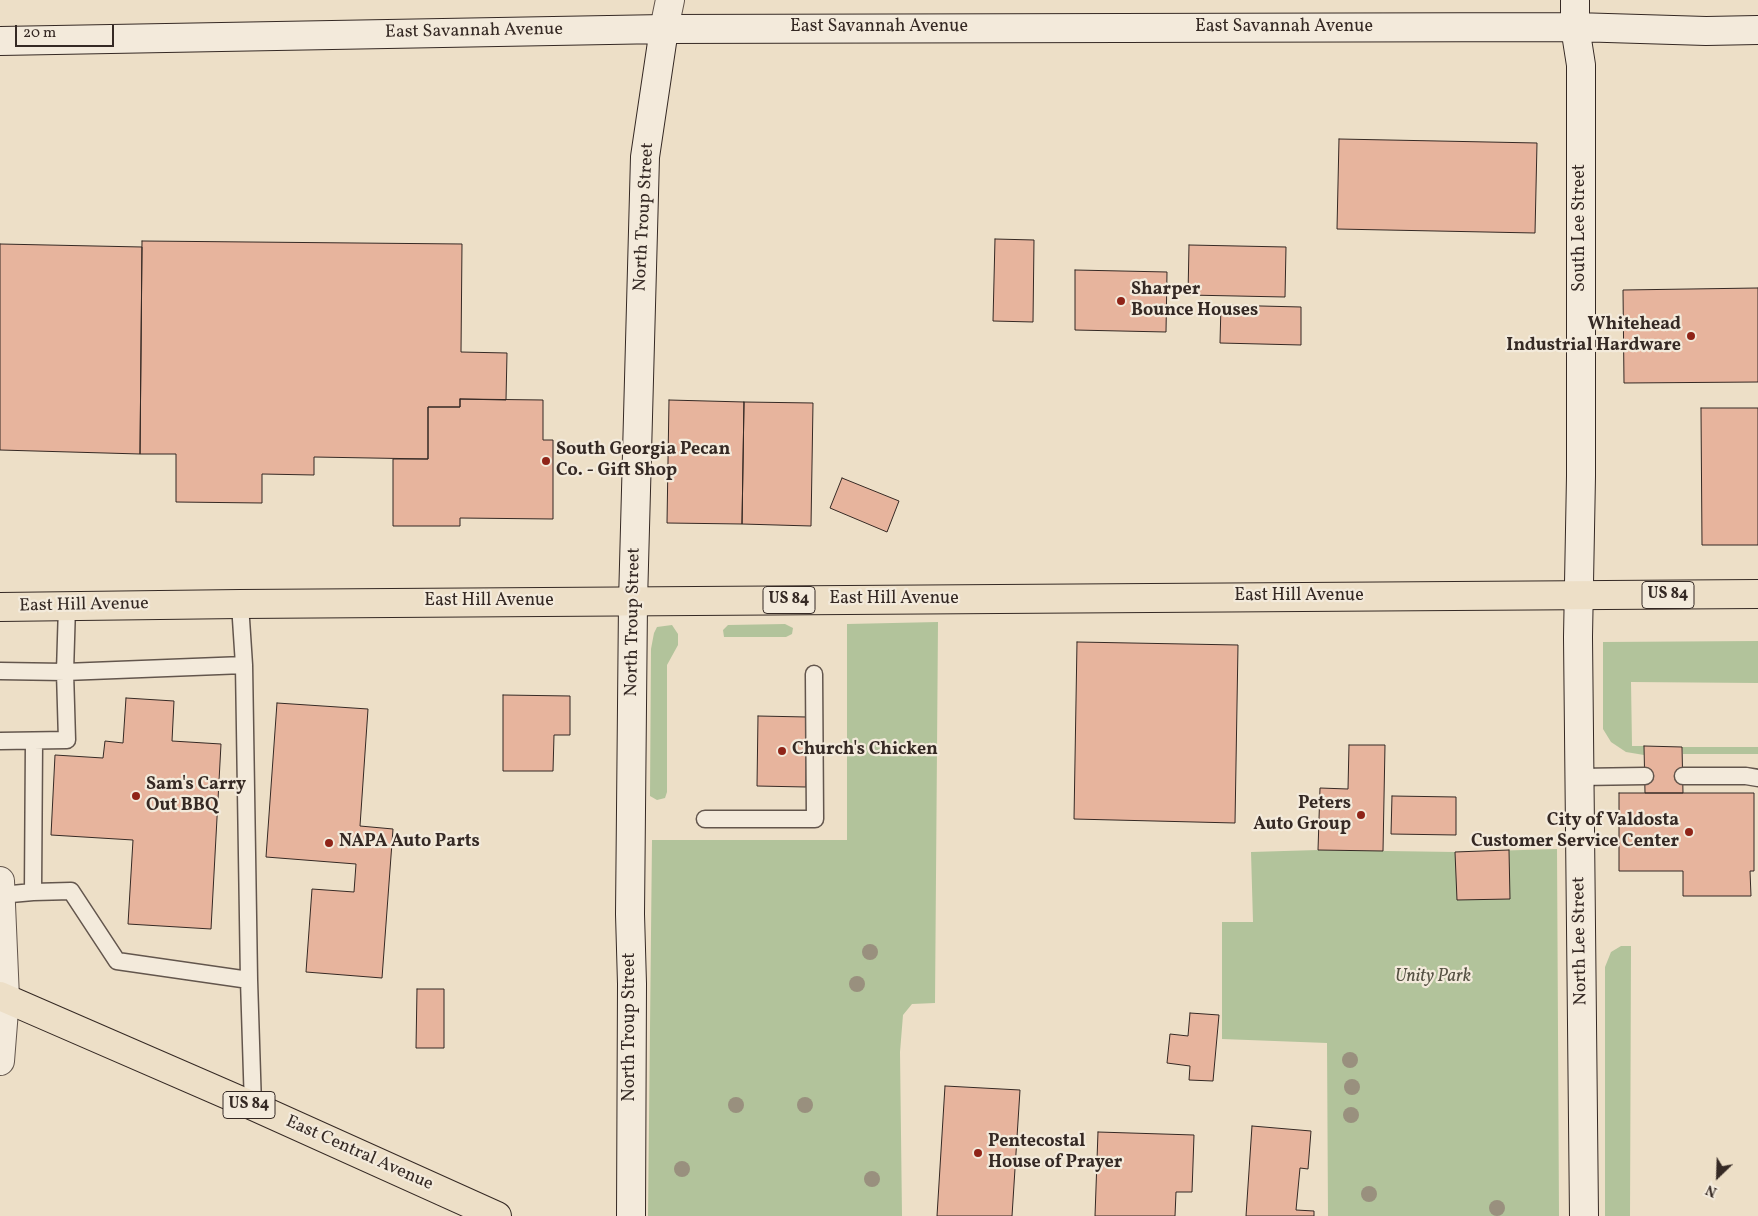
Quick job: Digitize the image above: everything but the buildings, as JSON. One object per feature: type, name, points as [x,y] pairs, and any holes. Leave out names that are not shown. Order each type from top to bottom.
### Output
[{"type":"highway","name":"East Hill Avenue","points":[[0,607],[1758,594]]},
{"type":"highway","name":"East Central Avenue","points":[[2,997],[253,1106],[497,1216]]},
{"type":"street","name":"North Troup Street","points":[[631,1216],[632,984],[630,914],[633,602],[645,157],[670,0]]},
{"type":"street","name":"South Lee Street","points":[[1575,0],[1575,27],[1581,65],[1580,517]]},
{"type":"street","name":"East Savannah Avenue","points":[[0,41],[664,29],[1575,27],[1706,31],[1758,30]]},
{"type":"street","name":"North Lee Street","points":[[1580,517],[1578,595],[1579,777],[1584,1216]]},
{"type":"street","points":[[0,881],[2,997],[0,1061]]},
{"type":"lane","points":[[240,604],[244,665],[253,1106]]},
{"type":"lane","points":[[0,741],[34,742],[67,740],[65,672],[67,606]]},
{"type":"lane","points":[[0,671],[65,672],[244,665]]},
{"type":"lane","points":[[705,819],[814,819],[814,674]]},
{"type":"lane","points":[[33,892],[34,742]]},
{"type":"lane","points":[[1579,777],[1645,776]]},
{"type":"lane","points":[[1683,776],[1746,776],[1758,778]]},
{"type":"lane","points":[[0,895],[71,891],[117,961],[249,980]]},
{"type":"green space","points":[[938,622],[935,1003],[912,1004],[903,1015],[900,1052],[902,1216],[648,1216],[652,840],[847,840],[847,624]]},
{"type":"green space","points":[[785,624],[793,628],[792,634],[786,637],[724,637],[723,630],[728,625]]},
{"type":"green space","points":[[672,625],[678,634],[678,645],[667,665],[667,792],[665,798],[657,800],[650,796],[651,649],[657,627]]},
{"type":"green space","points":[[1758,641],[1758,683],[1631,682],[1632,746],[1644,746],[1644,755],[1626,752],[1611,742],[1603,729],[1603,642]]},
{"type":"green space","points":[[1682,747],[1758,747],[1758,754],[1683,754]]},
{"type":"green space","name":"Unity Park","points":[[1557,849],[1559,1216],[1328,1216],[1327,1043],[1222,1039],[1222,922],[1253,922],[1251,852],[1318,850],[1455,852]]},
{"type":"green space","points":[[1621,946],[1631,946],[1630,1216],[1605,1216],[1605,967],[1611,952]]},
{"type":"place","name":"Sharper Bounce Houses","points":[[1121,301]]},
{"type":"place","name":"Whitehead Industrial Hardware","points":[[1691,336]]},
{"type":"place","name":"South Georgia Pecan Co. - Gift Shop","points":[[546,461]]},
{"type":"place","name":"Church's Chicken","points":[[782,751]]},
{"type":"place","name":"Sam's Carry Out BBQ","points":[[136,796]]},
{"type":"place","name":"Peters Auto Group","points":[[1361,815]]},
{"type":"place","name":"City of Valdosta Customer Service Center","points":[[1689,832]]},
{"type":"place","name":"NAPA Auto Parts","points":[[329,843]]},
{"type":"place","name":"Pentecostal House of Prayer","points":[[978,1153]]}]
